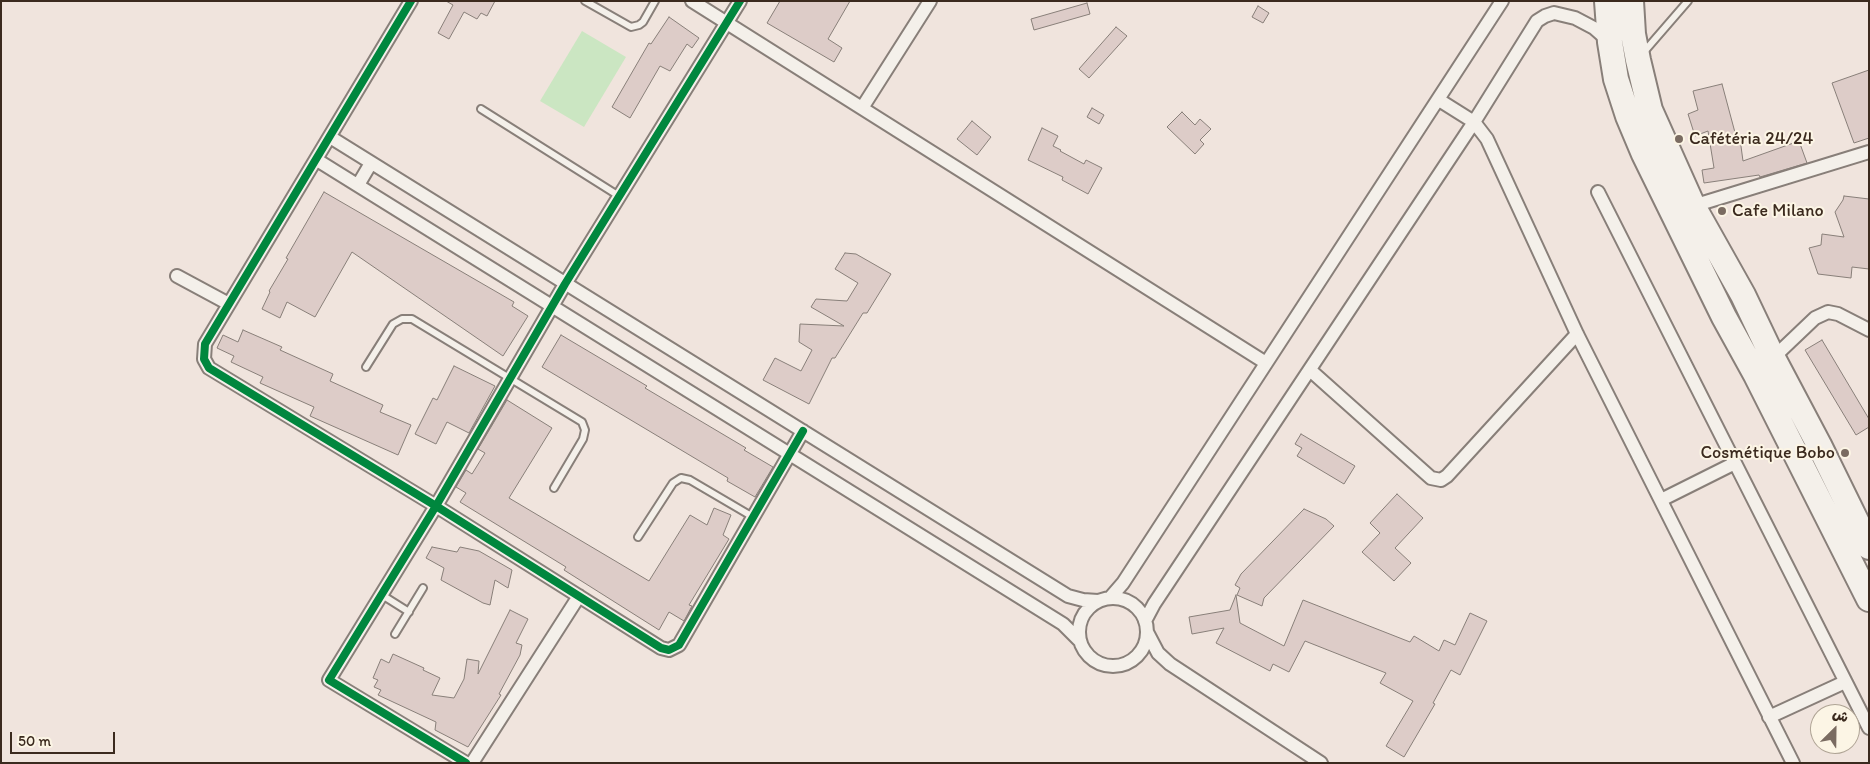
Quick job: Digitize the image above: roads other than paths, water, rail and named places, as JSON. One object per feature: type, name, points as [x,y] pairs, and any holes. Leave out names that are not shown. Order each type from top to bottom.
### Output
[{"type":"highway","points":[[1608,1],[1610,42],[1616,79],[1628,116],[1644,154],[1724,317],[1761,384],[1869,599]]},
{"type":"highway","points":[[1631,1],[1638,60],[1650,110],[1693,206],[1743,295],[1869,547]]},
{"type":"street","points":[[411,1],[205,344],[204,359],[209,368],[436,506],[661,648],[669,650],[679,645],[803,431]]},
{"type":"street","points":[[692,1],[1266,363]]},
{"type":"street","points":[[466,763],[330,680],[436,506],[565,284],[740,1]]},
{"type":"street","points":[[862,108],[930,1]]},
{"type":"street","points":[[1170,664],[1152,659],[1133,660],[1118,666],[1101,664],[1091,659],[1084,651],[1079,640],[1078,629],[1082,617],[1088,608],[1104,599],[1123,583],[1502,1]]},
{"type":"street","points":[[1133,660],[1141,652],[1146,642],[1146,626],[1154,604],[1474,122],[1538,21],[1554,13],[1575,18],[1594,28],[1610,42]]},
{"type":"street","points":[[1439,100],[1474,122],[1491,148],[1577,334],[1793,763]]},
{"type":"street","points":[[330,137],[1068,596],[1083,600],[1121,599],[1131,604],[1140,611],[1158,653],[1170,664],[1321,763]]},
{"type":"street","points":[[1693,206],[1869,152]]},
{"type":"street","points":[[317,160],[1063,624],[1079,640]]},
{"type":"street","points":[[358,185],[370,163]]},
{"type":"street","points":[[1598,192],[1869,728]]},
{"type":"street","points":[[177,276],[229,304]]},
{"type":"street","points":[[1773,358],[1815,318],[1828,312],[1838,314],[1869,330]]},
{"type":"street","points":[[1310,370],[1431,478],[1441,480],[1447,476],[1577,334]]},
{"type":"street","points":[[1661,500],[1735,463]]},
{"type":"street","points":[[472,763],[579,596]]},
{"type":"street","points":[[1769,717],[1845,682]]},
{"type":"lane","points":[[585,1],[631,27],[643,22],[655,1]]},
{"type":"lane","points":[[1638,60],[1688,1]]},
{"type":"lane","points":[[481,109],[619,196]]},
{"type":"lane","points":[[366,367],[392,324],[407,318],[416,321],[582,422],[584,426],[583,440],[554,488]]},
{"type":"lane","points":[[638,537],[673,483],[681,478],[690,480],[753,517]]},
{"type":"lane","points":[[395,634],[423,588]]},
{"type":"lane","points":[[382,594],[409,612]]},
{"type":"place","name":"Cafétéria 24/24","points":[[1679,139]]},
{"type":"place","name":"Cafe Milano","points":[[1722,211]]},
{"type":"place","name":"Cosmétique Bobo","points":[[1845,453]]}]
